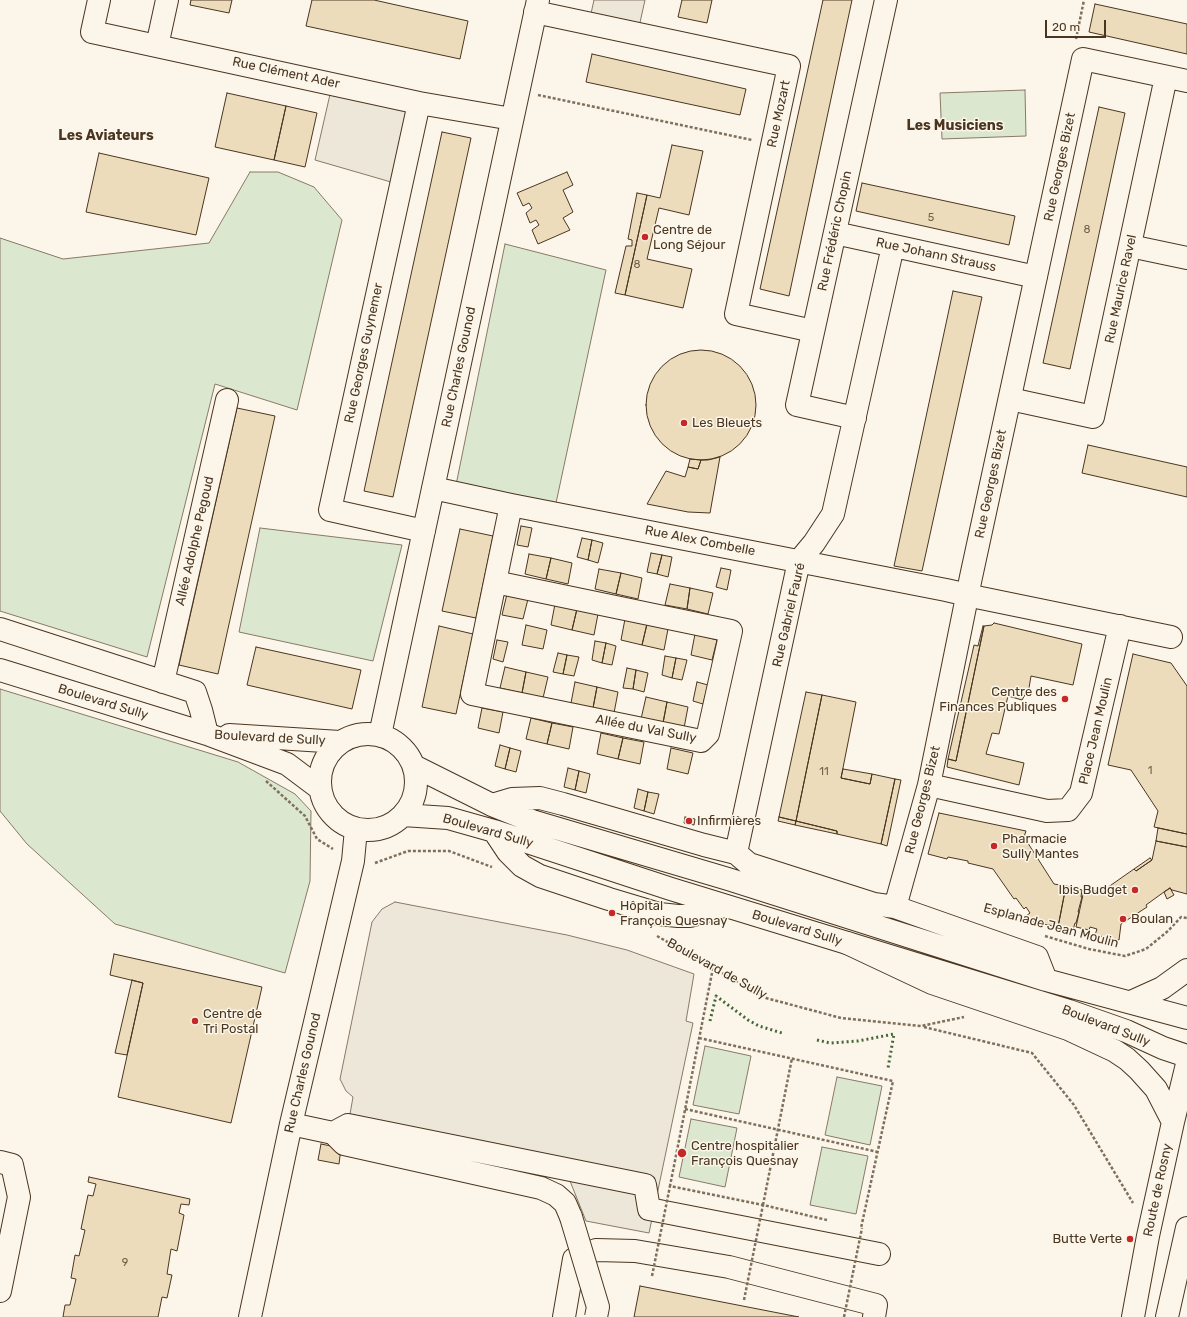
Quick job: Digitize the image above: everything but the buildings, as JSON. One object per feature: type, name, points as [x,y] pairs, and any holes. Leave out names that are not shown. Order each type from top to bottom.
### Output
[{"type":"street","name":"Rue Clément Ader","points":[[99,0],[92,32],[419,103],[512,119]]},
{"type":"street","points":[[157,46],[167,0]]},
{"type":"street","name":"Rue Frédéric Chopin","points":[[855,418],[797,405],[886,0]]},
{"type":"street","name":"Rue Charles Gounod","points":[[380,735],[536,6]]},
{"type":"street","name":"Rue Mozart","points":[[536,6],[789,66],[736,314],[813,331]]},
{"type":"street","points":[[1083,59],[1177,79]]},
{"type":"street","name":"Rue Georges Bizet","points":[[895,907],[929,785],[968,595],[1083,59]]},
{"type":"street","name":"Rue Maurice Ravel","points":[[1010,399],[1093,417],[1130,246],[1177,79]]},
{"type":"street","name":"Rue Georges Guynemer","points":[[419,103],[330,510],[424,531]]},
{"type":"street","name":"Rue Johann Strauss","points":[[835,233],[1036,277]]},
{"type":"street","name":"Rue Gabriel Fauré","points":[[736,853],[800,561],[833,514],[893,246]]},
{"type":"street","points":[[1130,246],[1187,258]]},
{"type":"street","name":"Allée Adolphe Pegoud","points":[[164,682],[227,400]]},
{"type":"street","name":"Rue Alex Combelle","points":[[433,488],[511,505],[968,595]]},
{"type":"street","name":"Allée du Val Sully","points":[[495,582],[731,631],[708,734],[701,741],[472,694],[495,582],[511,505]]},
{"type":"street","points":[[968,595],[1171,637]]},
{"type":"street","name":"Place Jean Moulin","points":[[929,785],[1047,811],[1068,810],[1081,793],[1120,626]]},
{"type":"street","points":[[2,634],[195,692],[207,734]]},
{"type":"street","name":"Boulevard Sully","points":[[0,670],[207,734]]},
{"type":"street","points":[[366,733],[380,735],[395,741],[406,752],[414,766],[416,779],[415,792],[411,804],[403,815],[393,823],[381,829],[368,831],[356,829],[342,823],[332,814],[324,802],[319,788],[323,762],[330,751],[340,742],[352,736],[366,733]]},
{"type":"street","name":"Boulevard de Sully","points":[[207,734],[340,742]]},
{"type":"street","name":"Boulevard de Sully","points":[[207,734],[286,764],[319,788]]},
{"type":"street","name":"Boulevard Sully","points":[[414,766],[492,805],[532,821],[728,879],[1046,980],[1187,1018]]},
{"type":"street","name":"Boulevard Sully","points":[[492,805],[512,799],[540,798],[684,840],[736,853],[749,864],[874,904],[895,907],[1037,957],[1046,980]]},
{"type":"street","name":"Boulevard Sully","points":[[403,815],[448,818],[494,831],[724,906],[1069,1011],[1126,1031],[1163,1048],[1187,1056]]},
{"type":"street","name":"Rue Charles Gounod","points":[[250,1317],[291,1124],[353,861],[356,829]]},
{"type":"street","points":[[494,831],[508,852],[522,866],[540,876],[609,899],[659,914],[678,916],[690,916],[724,906]]},
{"type":"street","points":[[684,840],[728,879]]},
{"type":"street","points":[[847,943],[932,983],[1068,1028],[1115,1051],[1139,1070],[1156,1089],[1173,1122]]},
{"type":"street","points":[[1131,1002],[1162,988],[1187,970]]},
{"type":"street","name":"Route de Rosny","points":[[1133,1317],[1148,1236],[1187,1064]]},
{"type":"street","points":[[291,1124],[333,1133],[344,1144],[541,1188],[556,1195],[565,1203],[571,1217],[598,1307],[596,1317]]},
{"type":"street","points":[[333,1133],[348,1125],[645,1185],[649,1209],[879,1254]]},
{"type":"street","points":[[0,1162],[12,1165],[19,1197],[0,1291]]},
{"type":"street","points":[[1167,1317],[1187,1228]]},
{"type":"street","points":[[564,1317],[574,1258],[596,1250],[634,1251],[729,1267],[876,1305],[874,1317]]},
{"type":"path","points":[[1083,59],[1075,44],[1084,0]]},
{"type":"path","points":[[518,90],[772,144]]},
{"type":"path","points":[[266,781],[305,816],[317,839],[353,861],[372,864],[408,851],[448,851],[494,867]]},
{"type":"path","name":"Esplanade Jean Moulin","points":[[1044,936],[1089,949],[1125,956],[1146,949],[1168,931],[1181,917],[1187,918]]},
{"type":"path","name":"Boulevard de Sully","points":[[653,935],[660,937],[766,998],[841,1018],[921,1026],[966,1017]]},
{"type":"path","points":[[652,1276],[713,968]]},
{"type":"path","points":[[921,1026],[1032,1053],[1074,1105],[1133,1204],[1136,1206]]},
{"type":"path","points":[[699,1038],[893,1081],[844,1317]]},
{"type":"path","points":[[744,1300],[792,1058]]},
{"type":"path","points":[[685,1109],[878,1152]]},
{"type":"path","points":[[670,1186],[831,1221]]},
{"type":"path","points":[[854,1227],[862,1228]]},
{"type":"green space","points":[[1025,90],[1026,136],[942,139],[940,93]]},
{"type":"green space","points":[[250,172],[278,172],[314,187],[342,220],[297,410],[215,384],[147,657],[0,611],[0,238],[63,259],[209,243]]},
{"type":"green space","points":[[505,244],[606,270],[556,503],[456,485]]},
{"type":"green space","points":[[260,528],[402,545],[373,661],[239,632]]},
{"type":"green space","points":[[0,689],[238,762],[295,794],[311,811],[310,881],[285,973],[115,924],[27,844],[0,811]]},
{"type":"green space","points":[[705,1046],[751,1056],[739,1114],[693,1105]]},
{"type":"green space","points":[[837,1077],[882,1086],[870,1145],[825,1135]]},
{"type":"green space","points":[[691,1119],[737,1128],[725,1187],[679,1177]]},
{"type":"green space","points":[[822,1147],[868,1156],[856,1214],[810,1205]]},
{"type":"shaded area","points":[[594,0],[645,0],[639,27],[590,18]]},
{"type":"shaded area","points":[[331,90],[410,105],[391,182],[315,160]]},
{"type":"shaded area","points":[[395,902],[567,935],[627,950],[694,974],[686,1021],[693,1023],[649,1233],[586,1221],[562,1161],[350,1114],[353,1097],[346,1091],[340,1079],[372,922],[382,909]]},
{"type":"hedge","points":[[710,1021],[716,996],[748,1020],[759,1026],[782,1033]]},
{"type":"hedge","points":[[817,1040],[830,1043],[858,1041],[894,1034],[888,1068]]},
{"type":"place","name":"Centre de Long Séjour","points":[[645,237]]},
{"type":"place","name":"Les Bleuets","points":[[684,423]]},
{"type":"place","name":"Centre des Finances Publiques","points":[[1065,699]]},
{"type":"place","name":"Infirmières","points":[[689,821]]},
{"type":"place","name":"Pharmacie Sully Mantes","points":[[994,846]]},
{"type":"place","name":"Ibis Budget","points":[[1135,890]]},
{"type":"place","name":"Hôpital François Quesnay","points":[[612,913]]},
{"type":"place","name":"Boulan","points":[[1123,919]]},
{"type":"place","name":"Centre de Tri Postal","points":[[195,1021]]},
{"type":"place","name":"Centre hospitalier François Quesnay","points":[[682,1153]]},
{"type":"place","name":"Butte Verte","points":[[1130,1239]]},
{"type":"district","name":"Les Musiciens","points":[[955,126]]},
{"type":"district","name":"Les Aviateurs","points":[[106,136]]}]
